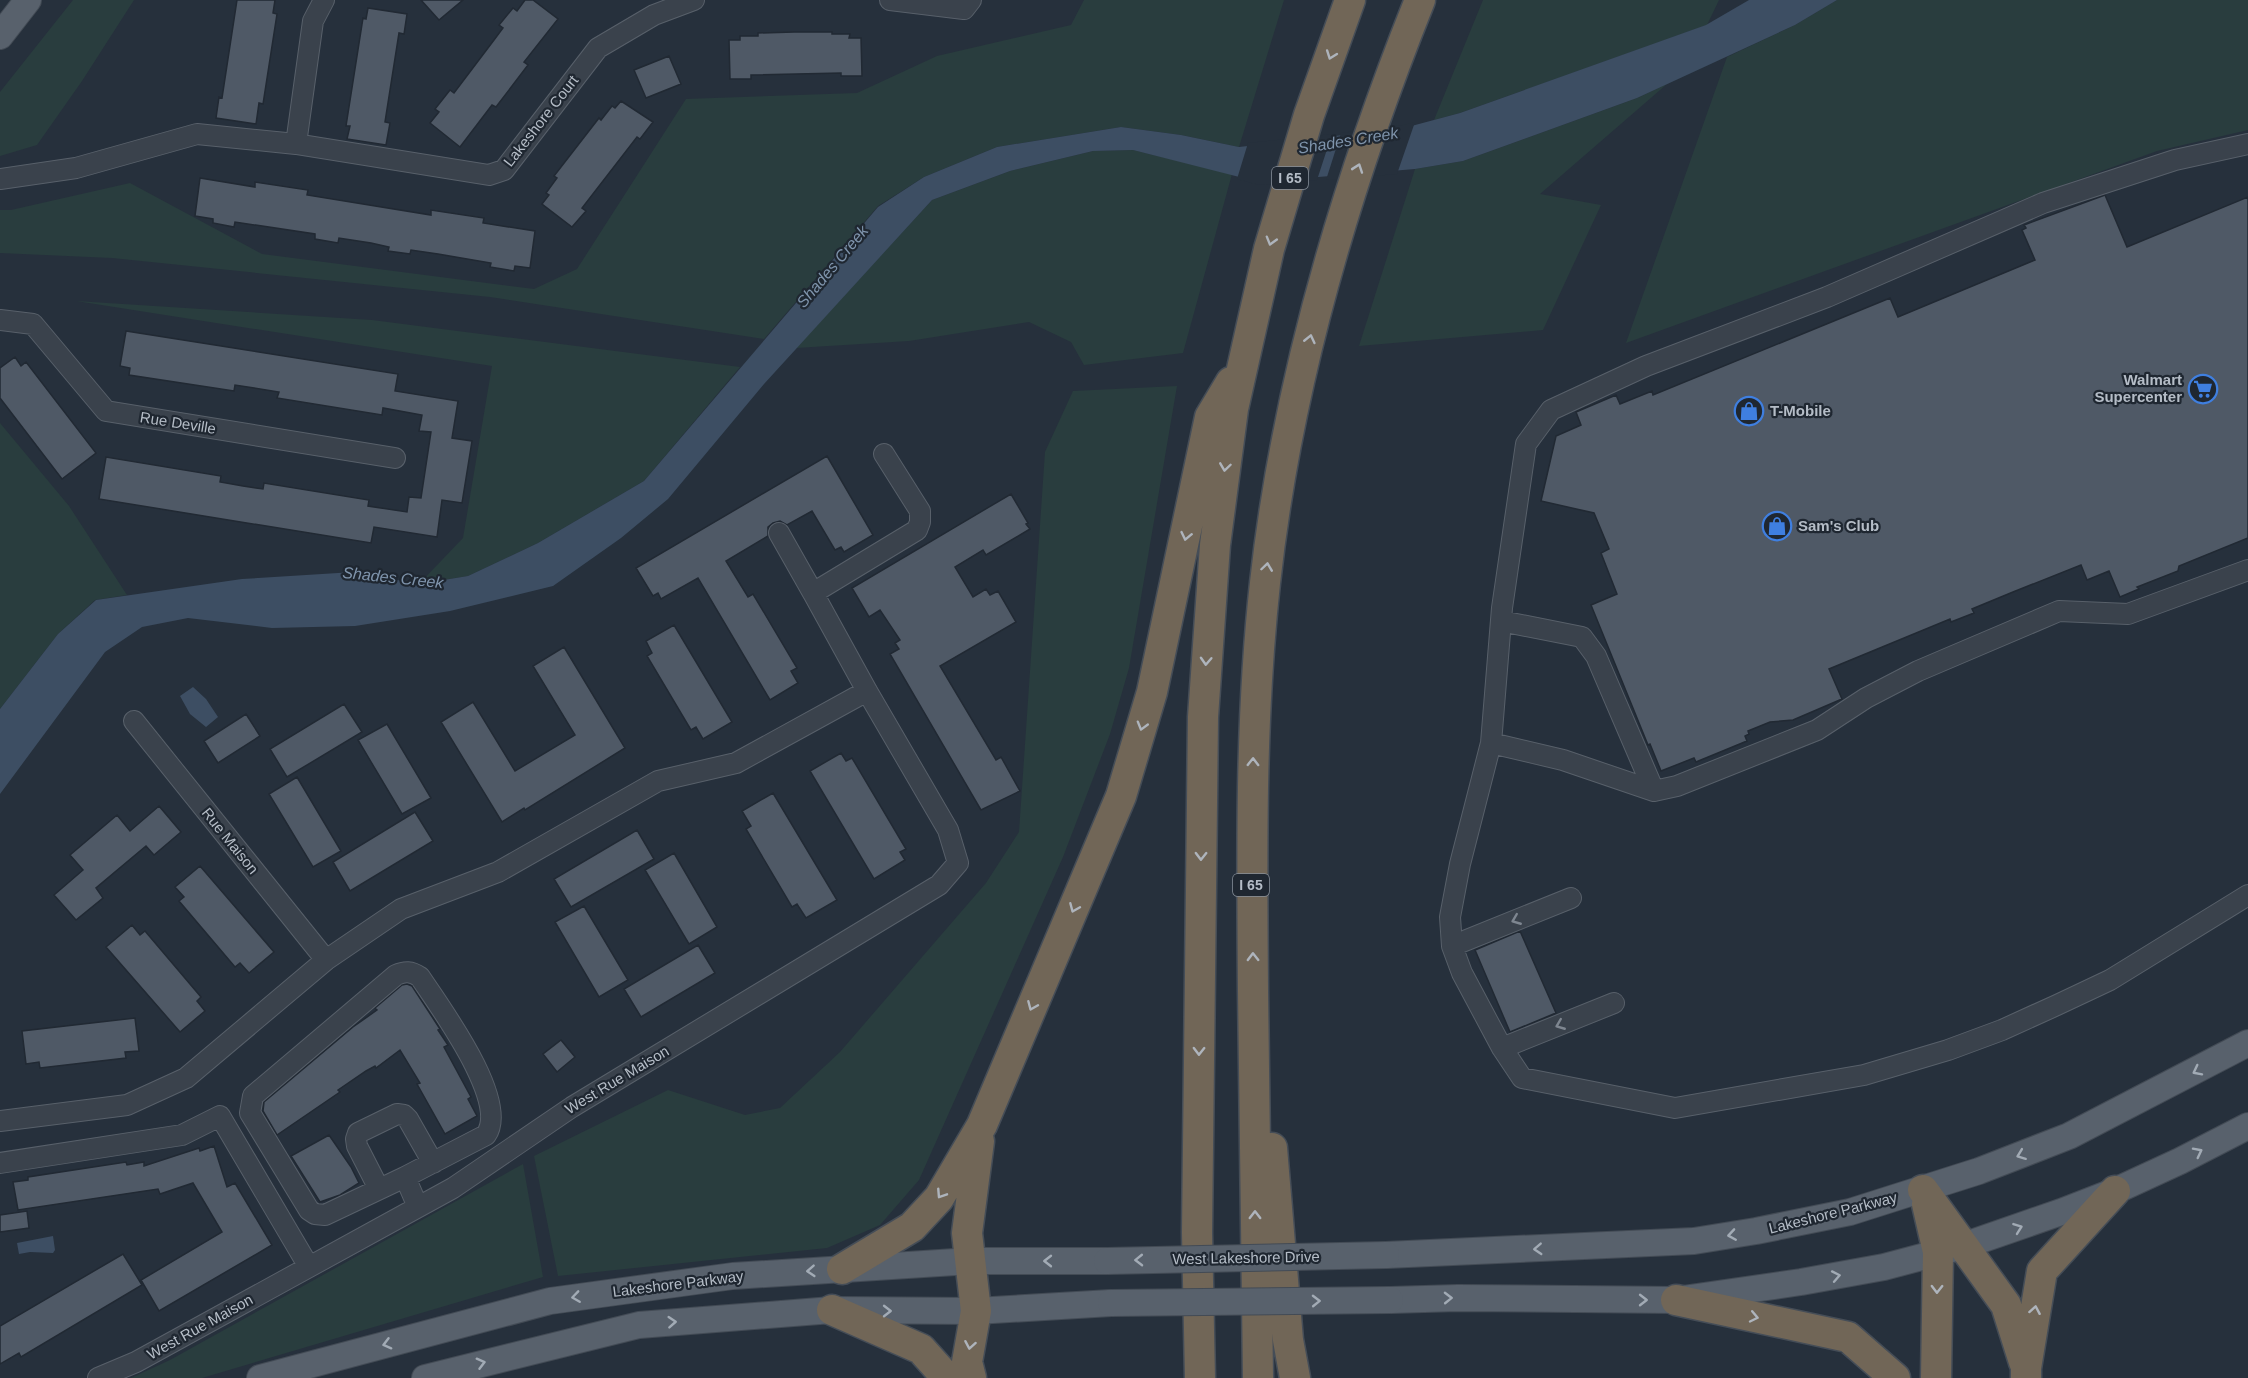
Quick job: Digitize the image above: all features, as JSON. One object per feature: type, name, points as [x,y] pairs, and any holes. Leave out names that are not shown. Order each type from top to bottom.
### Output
[{"type":"highway","name":"I 65","points":[[1200,1378],[1197,1233],[1203,717],[1222,413],[1244,360],[1269,249],[1285,194],[1309,115],[1350,0]]},
{"type":"highway","name":"I 65","points":[[1258,1378],[1252,805],[1257,667],[1265,581],[1277,501],[1314,321],[1351,188],[1394,65],[1420,0]]},
{"type":"highway","points":[[842,1269],[912,1227],[939,1198],[982,1125],[1121,796],[1152,692],[1222,413]]},
{"type":"highway","points":[[1253,988],[1273,1159],[1288,1340],[1295,1378]]},
{"type":"highway","points":[[971,1378],[967,1362],[976,1311],[967,1233],[982,1125]]},
{"type":"highway","points":[[1923,1190],[1950,1249],[2006,1305],[2026,1373]]},
{"type":"highway","points":[[2026,1373],[2042,1271],[2115,1191]]},
{"type":"highway","points":[[1936,1378],[1950,1249]]},
{"type":"highway","points":[[1677,1300],[1848,1338],[1895,1378]]},
{"type":"highway","points":[[832,1310],[921,1349],[947,1378]]},
{"type":"main road","points":[[0,36],[28,0]]},
{"type":"main road","name":"Lakeshore Parkway","points":[[1386,1255],[1694,1241],[1850,1212],[1979,1171],[2069,1136],[2248,1043]]},
{"type":"main road","points":[[425,1378],[639,1325],[832,1310],[976,1311],[1111,1303],[1458,1298],[1677,1300],[1884,1267],[1950,1249],[2012,1230],[2115,1191],[2248,1126]]},
{"type":"main road","name":"West Lakeshore Drive","points":[[1107,1261],[1386,1255]]},
{"type":"main road","name":"Lakeshore Parkway","points":[[260,1378],[550,1301],[733,1276],[971,1261],[1107,1261]]},
{"type":"street","points":[[296,144],[313,21],[324,0]]},
{"type":"street","name":"Lakeshore Court","points":[[0,179],[76,168],[197,134],[296,144],[489,175],[504,170],[598,48],[654,15],[693,0]]},
{"type":"street","points":[[890,0],[964,9],[972,0]]},
{"type":"street","points":[[2248,144],[2175,160],[2043,203],[1827,297],[1646,366],[1551,410],[1526,444],[1501,621],[1491,743],[1460,864],[1450,917],[1452,946],[1462,973],[1502,1048],[1522,1078],[1675,1108],[1864,1075],[1948,1050],[2002,1030],[2110,980],[2248,895]]},
{"type":"street","name":"Rue Deville","points":[[0,320],[33,324],[106,411],[395,458]]},
{"type":"street","points":[[813,593],[917,530],[920,511],[884,454]]},
{"type":"street","name":"West Rue Maison","points":[[98,1378],[136,1362],[453,1188],[572,1107],[939,885],[958,863],[948,830],[779,533]]},
{"type":"street","points":[[1491,743],[1563,760],[1654,791],[1677,786],[1817,730],[1866,698],[1918,671],[2059,611],[2128,614],[2248,570]]},
{"type":"street","points":[[1501,621],[1582,637],[1596,656],[1654,791]]},
{"type":"street","points":[[0,1121],[127,1105],[186,1078],[326,960],[401,909],[498,872],[658,781],[736,763],[867,691]]},
{"type":"street","name":"Rue Maison","points":[[134,721],[326,960]]},
{"type":"street","points":[[1452,946],[1570,898]]},
{"type":"street","points":[[404,971],[413,972],[420,977],[464,1043],[480,1074],[492,1118],[491,1128],[486,1135],[433,1163],[325,1215],[315,1214],[309,1210],[250,1113],[253,1096],[396,975],[404,971]]},
{"type":"street","points":[[1502,1048],[1614,1003]]},
{"type":"street","points":[[379,1189],[357,1146],[356,1139],[358,1133],[397,1114],[404,1115],[433,1163]]},
{"type":"street","points":[[0,1163],[182,1135],[220,1116],[309,1267]]},
{"type":"street","points":[[405,1177],[418,1207]]},
{"type":"green space","points":[[73,0],[134,0],[82,81],[37,145],[0,156],[0,92]]},
{"type":"green space","points":[[1084,0],[1284,0],[1239,147],[1181,135],[1121,127],[997,147],[924,177],[878,206],[764,339],[490,297],[112,258],[0,253],[0,210],[11,210],[130,183],[262,254],[534,289],[577,269],[686,99],[857,93],[937,56],[1071,25]]},
{"type":"green space","points":[[1483,0],[1719,0],[1707,25],[1460,113],[1434,120]]},
{"type":"green space","points":[[1837,0],[2248,0],[2248,130],[2157,151],[1626,343],[1727,57],[1795,25]]},
{"type":"green space","points":[[1667,84],[1540,194],[1601,205],[1543,330],[1359,346],[1415,169],[1463,161],[1637,98]]},
{"type":"green space","points":[[1133,150],[1232,174],[1183,353],[1084,365],[1071,342],[1029,322],[909,341],[796,348],[932,200],[1010,171],[1093,151]]},
{"type":"green space","points":[[76,301],[372,320],[740,367],[644,481],[538,543],[468,576],[419,584],[463,538],[492,366]]},
{"type":"green space","points":[[1177,386],[1129,668],[1110,734],[1063,857],[919,1180],[880,1225],[827,1248],[558,1276],[534,1156],[668,1090],[745,1115],[780,1108],[840,1052],[986,883],[1019,832],[1045,452],[1073,391]]},
{"type":"green space","points":[[0,423],[69,506],[127,595],[95,600],[58,634],[0,709]]},
{"type":"green space","points":[[523,1164],[543,1277],[202,1378],[131,1378],[170,1360]]},
{"type":"water","name":"Shades Creek","points":[[1749,0],[1837,0],[1795,25],[1637,98],[1463,161],[1415,169],[1259,182],[1133,150],[1093,151],[1010,171],[932,200],[764,384],[668,499],[621,538],[553,586],[450,611],[355,626],[272,628],[188,618],[142,627],[105,652],[0,794],[0,709],[58,634],[96,600],[242,579],[354,572],[419,584],[468,576],[538,543],[644,481],[878,207],[924,177],[997,147],[1121,127],[1181,135],[1239,147],[1404,128],[1460,113],[1706,25]]},
{"type":"water","points":[[193,687],[206,699],[218,717],[206,727],[190,714],[180,696]]},
{"type":"water","points":[[53,1236],[55,1250],[53,1253],[19,1254],[17,1243]]},
{"type":"pier","points":[[1415,122],[1397,174],[1326,180],[1341,133]]},
{"type":"pier","points":[[1332,134],[1317,180],[1259,185],[1237,179],[1248,143]]},
{"type":"building","points":[[237,0],[275,0],[273,13],[277,14],[263,104],[259,103],[256,124],[216,118],[219,97],[222,98]]},
{"type":"building","points":[[421,0],[463,0],[439,20]]},
{"type":"building","points":[[525,0],[533,0],[558,19],[524,62],[528,65],[496,107],[492,105],[460,147],[430,123],[439,112],[435,109],[450,90],[454,93],[503,28],[499,25],[513,8],[517,11]]},
{"type":"building","points":[[368,8],[407,14],[404,34],[399,33],[385,122],[390,123],[386,145],[347,139],[350,126],[346,126],[363,18],[366,19]]},
{"type":"building","points":[[832,32],[832,34],[850,34],[849,38],[861,38],[862,76],[841,76],[841,73],[751,75],[751,79],[730,79],[729,40],[740,40],[740,36],[758,36],[758,33]]},
{"type":"building","points":[[669,56],[681,84],[646,98],[634,70]]},
{"type":"building","points":[[621,101],[653,122],[640,139],[637,137],[582,208],[586,211],[572,227],[542,204],[549,195],[546,193],[557,178],[554,176],[599,118],[601,120],[612,106],[615,108]]},
{"type":"building","points":[[200,178],[255,187],[255,182],[308,190],[307,195],[431,215],[431,210],[484,218],[483,223],[535,231],[530,268],[515,266],[514,271],[490,267],[491,263],[438,254],[411,250],[410,254],[388,251],[389,247],[371,243],[339,238],[338,243],[315,239],[315,234],[235,222],[234,227],[213,223],[213,219],[195,216]]},
{"type":"building","points":[[2105,195],[2127,247],[2248,197],[2248,538],[2179,566],[2178,571],[2137,587],[2139,589],[2120,597],[2109,571],[2087,580],[2081,565],[1972,609],[1974,613],[1951,622],[1950,619],[1829,669],[1842,699],[1793,720],[1770,722],[1748,731],[1749,734],[1745,736],[1747,741],[1696,762],[1694,758],[1661,771],[1650,744],[1648,745],[1591,605],[1617,594],[1601,553],[1609,549],[1594,513],[1541,501],[1556,436],[1581,425],[1576,412],[1616,395],[1620,404],[1652,391],[1653,395],[1890,298],[1898,317],[2035,260],[2022,230],[2026,228],[2024,225]]},
{"type":"building","points":[[126,331],[398,374],[395,391],[458,401],[452,438],[472,441],[462,503],[442,500],[437,537],[374,527],[371,543],[99,499],[106,457],[221,476],[220,482],[243,486],[263,489],[264,483],[369,500],[368,506],[407,512],[409,497],[421,498],[431,432],[419,431],[422,415],[383,408],[382,415],[277,398],[279,392],[235,385],[234,391],[129,375],[130,368],[120,366]]},
{"type":"building","points":[[15,357],[21,366],[26,362],[96,453],[62,479],[0,398],[0,368]]},
{"type":"building","points":[[827,456],[873,535],[844,552],[841,547],[835,550],[812,511],[787,525],[780,521],[773,523],[768,527],[768,536],[726,561],[748,597],[753,594],[797,668],[791,671],[798,683],[770,700],[698,578],[661,599],[658,593],[653,596],[636,568]]},
{"type":"building","points":[[1011,494],[1030,529],[986,555],[983,550],[955,567],[973,597],[986,589],[990,595],[998,591],[1016,622],[940,666],[996,760],[1001,757],[1020,791],[981,810],[890,654],[899,649],[895,643],[900,640],[880,610],[869,617],[852,588]]},
{"type":"building","points":[[674,625],[732,722],[703,739],[696,727],[691,730],[647,656],[652,653],[646,641]]},
{"type":"building","points":[[564,647],[625,748],[502,822],[441,722],[473,702],[515,771],[575,735],[533,666]]},
{"type":"building","points":[[344,704],[362,732],[287,777],[270,749]]},
{"type":"building","points":[[246,714],[260,736],[218,763],[204,741]]},
{"type":"building","points":[[387,724],[431,798],[402,814],[358,740]]},
{"type":"building","points":[[841,753],[846,761],[852,758],[906,849],[900,852],[905,860],[874,879],[810,771]]},
{"type":"building","points":[[297,777],[341,851],[313,867],[269,794]]},
{"type":"building","points":[[773,793],[837,900],[806,918],[797,904],[792,907],[746,829],[751,826],[742,811]]},
{"type":"building","points":[[159,806],[181,832],[154,855],[146,846],[96,888],[103,898],[76,920],[54,895],[83,870],[70,855],[117,815],[130,831]]},
{"type":"building","points":[[415,812],[433,841],[350,891],[333,862]]},
{"type":"building","points":[[637,830],[654,859],[571,907],[554,879]]},
{"type":"building","points":[[674,853],[717,927],[689,944],[645,870]]},
{"type":"building","points":[[200,866],[274,952],[249,973],[240,963],[235,967],[179,901],[184,897],[175,887]]},
{"type":"building","points":[[584,906],[628,980],[599,997],[555,922]]},
{"type":"building","points":[[132,925],[140,935],[145,931],[201,997],[197,1001],[205,1011],[180,1032],[106,947]]},
{"type":"building","points":[[1520,931],[1556,1013],[1510,1032],[1475,950]]},
{"type":"building","points":[[698,945],[715,973],[641,1017],[624,989]]},
{"type":"building","points":[[402,985],[412,986],[440,1029],[438,1030],[448,1045],[444,1047],[471,1097],[468,1099],[477,1116],[445,1134],[417,1084],[420,1083],[400,1050],[376,1068],[375,1066],[366,1071],[338,1090],[340,1092],[277,1135],[263,1111],[264,1102],[353,1027],[377,1010],[375,1008]]},
{"type":"building","points":[[135,1018],[139,1051],[125,1052],[126,1058],[40,1068],[39,1062],[26,1064],[22,1031]]},
{"type":"building","points":[[561,1040],[575,1057],[557,1072],[543,1054]]},
{"type":"building","points":[[329,1135],[359,1183],[340,1195],[320,1202],[291,1156]]},
{"type":"building","points":[[214,1146],[227,1187],[235,1183],[272,1245],[159,1311],[141,1280],[222,1232],[193,1183],[160,1194],[158,1189],[18,1210],[13,1182],[28,1180],[28,1177],[126,1162],[127,1165],[144,1162],[144,1166],[199,1148],[200,1151]]},
{"type":"building","points":[[27,1211],[29,1228],[0,1232],[0,1215]]},
{"type":"building","points":[[123,1254],[142,1285],[21,1357],[19,1353],[0,1364],[0,1326]]},
{"type":"place","name":"Walmart Supercenter","points":[[2203,389]]},
{"type":"place","name":"T-Mobile","points":[[1749,411]]},
{"type":"place","name":"Sam's Club","points":[[1777,526]]}]
